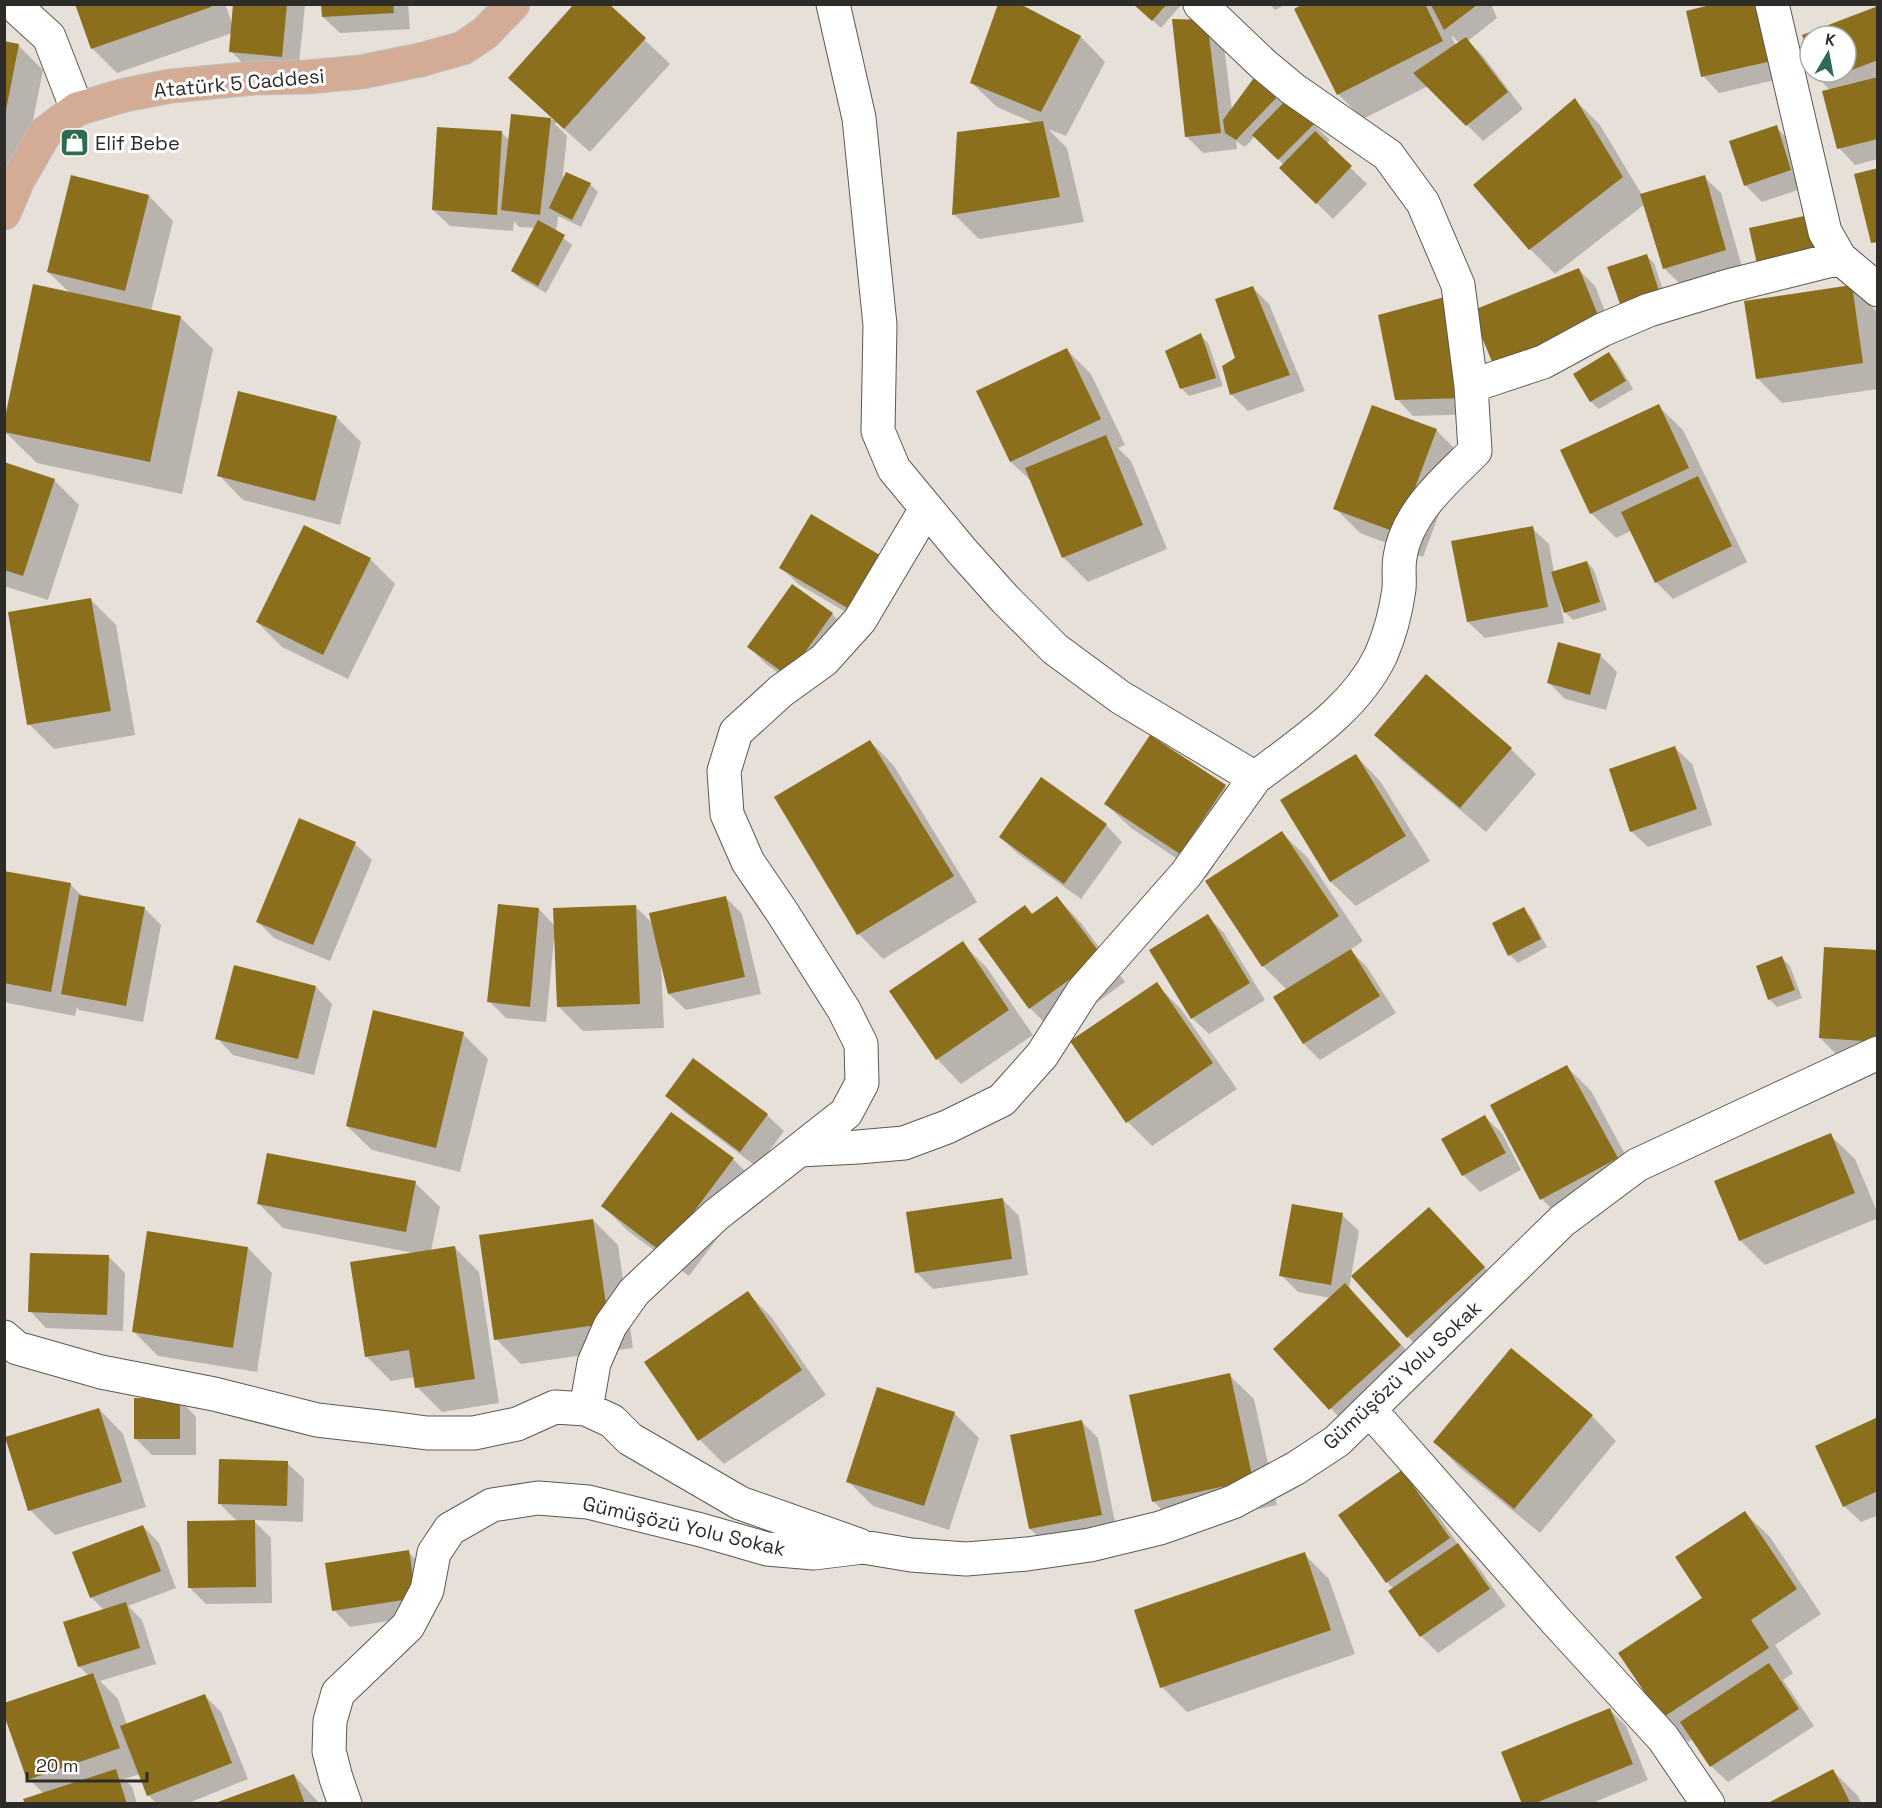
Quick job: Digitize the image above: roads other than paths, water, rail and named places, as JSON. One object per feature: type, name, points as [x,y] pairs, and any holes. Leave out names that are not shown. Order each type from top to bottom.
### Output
[{"type":"main road","name":"Atatürk 5 Caddesi","points":[[4,213],[18,180],[45,133],[77,109],[125,95],[171,86],[255,78],[307,77],[361,72],[420,60],[463,48],[485,33],[507,7]]},
{"type":"street","points":[[14,4],[49,36],[77,109]]},
{"type":"street","points":[[833,4],[859,118],[880,325],[878,431],[894,469],[926,509],[1005,598],[1055,650],[1120,697],[1255,778]]},
{"type":"street","points":[[799,1150],[904,1143],[947,1127],[1002,1100],[1042,1055],[1083,991],[1186,874],[1255,778],[1331,719],[1357,693],[1380,655],[1392,625],[1399,588],[1399,558],[1406,534],[1423,505],[1475,451],[1471,386],[1458,285],[1423,203],[1388,154],[1293,89],[1264,65],[1200,4]]},
{"type":"street","points":[[1772,4],[1825,232],[1840,258],[1878,290]]},
{"type":"street","points":[[1471,386],[1543,362],[1602,330],[1649,310],[1728,286],[1840,258]]},
{"type":"street","points":[[586,1409],[594,1363],[610,1326],[634,1292],[716,1215],[846,1113],[862,1083],[861,1044],[827,982],[748,862],[727,814],[724,771],[736,732],[781,691],[824,660],[860,620],[926,509]]},
{"type":"street","name":"Gümüşözü Yolu Sokak","points":[[345,1803],[329,1751],[330,1721],[338,1692],[408,1626],[427,1590],[434,1553],[450,1528],[492,1505],[538,1498],[588,1502],[767,1549],[814,1553],[863,1547],[911,1556],[966,1559],[1027,1554],[1090,1545],[1160,1527],[1233,1502],[1296,1468],[1337,1441],[1562,1221],[1637,1165],[1878,1053]]},
{"type":"street","points":[[4,1337],[18,1348],[101,1372],[214,1394],[317,1420],[396,1430],[427,1433],[474,1433],[517,1424],[555,1407],[586,1409],[612,1421],[630,1439],[740,1503],[863,1547]]},
{"type":"street","points":[[1370,1410],[1548,1612],[1663,1738],[1708,1803]]},
{"type":"place","name":"Elif Bebe","points":[[74,143]]}]
